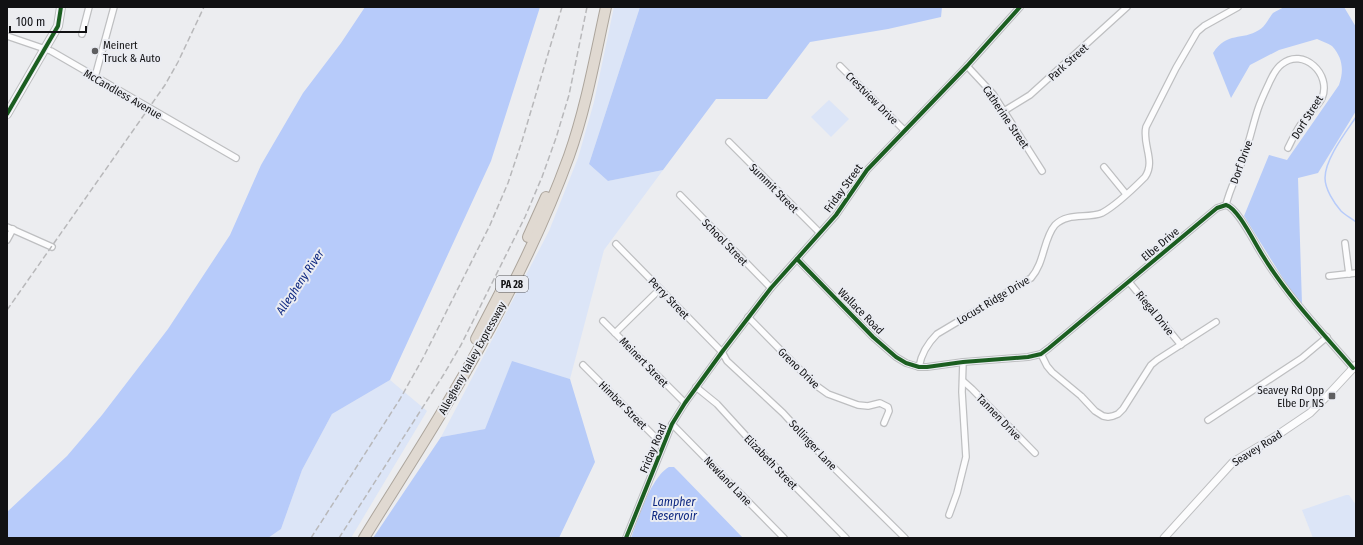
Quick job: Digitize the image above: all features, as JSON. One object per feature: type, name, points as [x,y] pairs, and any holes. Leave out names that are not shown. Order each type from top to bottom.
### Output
[{"type":"highway","name":"Allegheny Valley Expressway","points":[[357,538],[455,379],[529,234],[556,171],[574,118],[599,7]]},
{"type":"highway","name":"Allegheny Valley Expressway","points":[[364,538],[480,348],[545,217],[569,156],[583,112],[606,7]]},
{"type":"main road","points":[[7,114],[58,26],[61,7]]},
{"type":"street","points":[[82,34],[89,7]]},
{"type":"street","points":[[95,77],[114,7]]},
{"type":"street","name":"Friday Street","points":[[722,352],[771,288],[845,203],[867,170],[967,66],[1020,7]]},
{"type":"street","name":"Park Street","points":[[1004,111],[1030,95],[1127,7]]},
{"type":"street","name":"Locust Ridge Drive","points":[[919,367],[929,343],[936,334],[1031,278],[1041,263],[1052,229],[1059,222],[1070,218],[1096,215],[1102,212],[1145,177],[1150,163],[1145,140],[1146,128],[1176,68],[1197,32],[1204,26],[1238,7]]},
{"type":"street","name":"McCandless Avenue","points":[[7,36],[45,49],[236,158]]},
{"type":"street","name":"Dorf Street","points":[[1254,120],[1258,107],[1272,77],[1282,63],[1298,58],[1307,61],[1314,66],[1320,73],[1323,80],[1322,97],[1315,108],[1301,124],[1288,148]]},
{"type":"street","name":"Crestview Drive","points":[[840,66],[905,131]]},
{"type":"street","name":"Catherine Street","points":[[967,66],[990,90],[1042,171]]},
{"type":"street","name":"Dorf Drive","points":[[1226,204],[1245,153],[1254,120]]},
{"type":"street","name":"Summit Street","points":[[729,142],[820,233]]},
{"type":"street","points":[[1104,167],[1126,194]]},
{"type":"street","name":"School Street","points":[[680,195],[771,288]]},
{"type":"street","points":[[1226,204],[1236,212],[1264,258],[1284,287],[1326,337],[1355,366]]},
{"type":"street","name":"Elbe Drive","points":[[1041,354],[1217,208],[1226,204]]},
{"type":"street","points":[[7,227],[52,247]]},
{"type":"street","points":[[7,240],[13,229]]},
{"type":"street","points":[[1345,243],[1349,274]]},
{"type":"street","name":"Perry Street","points":[[616,244],[722,352]]},
{"type":"street","name":"Wallace Road","points":[[797,259],[873,337],[896,357],[906,363],[919,367]]},
{"type":"street","points":[[1329,276],[1356,273]]},
{"type":"street","name":"Riegal Drive","points":[[1129,282],[1181,344]]},
{"type":"street","points":[[615,333],[660,289]]},
{"type":"street","name":"Greno Drive","points":[[748,317],[814,384],[828,394],[858,405],[868,406],[880,403],[888,407],[889,411],[884,423]]},
{"type":"street","name":"Meinert Street","points":[[603,321],[684,403]]},
{"type":"street","points":[[919,367],[1041,354],[1052,372],[1081,396],[1099,414],[1108,417],[1118,414],[1123,409],[1152,365],[1181,344],[1216,322]]},
{"type":"street","points":[[1208,420],[1302,358],[1326,337]]},
{"type":"street","name":"Friday Road","points":[[626,538],[672,424],[684,403],[722,352]]},
{"type":"street","name":"Sollinger Lane","points":[[722,352],[727,361],[783,413],[826,460],[905,538]]},
{"type":"street","points":[[949,515],[957,493],[966,457],[962,392],[963,362]]},
{"type":"street","name":"Himber Street","points":[[583,364],[663,446]]},
{"type":"street","name":"Seavey Road","points":[[1164,538],[1233,462],[1310,413],[1355,366]]},
{"type":"street","name":"Tannen Drive","points":[[963,381],[1035,453]]},
{"type":"street","name":"Elizabeth Street","points":[[696,387],[717,404],[758,449],[846,538]]},
{"type":"street","name":"Newland Lane","points":[[672,424],[784,538]]},
{"type":"shaded area","points":[[614,7],[640,7],[589,164],[608,181],[663,170],[604,250],[570,379],[512,362],[485,429],[441,437],[549,231],[578,158],[594,102]]},
{"type":"shaded area","points":[[640,7],[942,7],[941,17],[888,29],[810,42],[767,99],[716,99],[663,170],[608,181],[589,164]]},
{"type":"shaded area","points":[[1284,7],[1344,7],[1356,27],[1356,111],[1318,173],[1298,178],[1302,304],[1287,285],[1244,216],[1269,155],[1287,160],[1339,85],[1342,75],[1342,65],[1336,51],[1332,46],[1317,39],[1279,50],[1250,65],[1231,98],[1213,53],[1218,46],[1229,39],[1247,35],[1259,30],[1273,13]]},
{"type":"shaded area","points":[[829,100],[849,119],[831,137],[811,117]]},
{"type":"shaded area","points":[[512,361],[570,379],[595,462],[559,538],[373,538],[441,437],[485,429]]},
{"type":"shaded area","points":[[390,380],[427,411],[351,538],[268,538],[281,529],[302,470],[332,414]]},
{"type":"shaded area","points":[[1349,495],[1356,505],[1356,538],[1313,538],[1302,510]]},
{"type":"water","name":"Allegheny River","points":[[365,7],[540,7],[491,161],[390,380],[332,414],[302,470],[281,529],[268,538],[7,538],[7,512],[67,456],[102,415],[168,329],[230,235],[261,165],[303,93],[341,43]]},
{"type":"water","name":"Lampher Reservoir","points":[[669,467],[674,467],[743,538],[631,538],[641,510],[651,489],[662,472]]},
{"type":"waterway","points":[[1356,117],[1332,154],[1328,163],[1325,178],[1330,196],[1343,212],[1356,222]]},
{"type":"railway","points":[[7,310],[165,85],[178,62],[204,7]]},
{"type":"railway","points":[[311,538],[400,399],[423,358],[490,225],[508,183],[522,141],[562,7]]},
{"type":"railway","points":[[339,538],[461,345],[525,217],[542,177],[569,95],[587,7]]},
{"type":"cycle path","points":[[7,114],[58,26],[61,7]]},
{"type":"cycle path","points":[[626,538],[672,424],[685,403],[722,352],[771,288],[836,215],[867,170],[967,66],[1020,7]]},
{"type":"cycle path","points":[[797,259],[873,337],[896,357],[906,363],[919,367],[927,367],[963,362],[1028,357],[1041,354],[1049,348],[1217,208],[1226,205],[1231,208],[1241,219],[1283,286],[1317,328],[1353,368]]},
{"type":"place","name":"Meinert Truck & Auto","points":[[95,51]]},
{"type":"place","name":"Seavey Rd Opp Elbe Dr NS","points":[[1332,396]]}]
